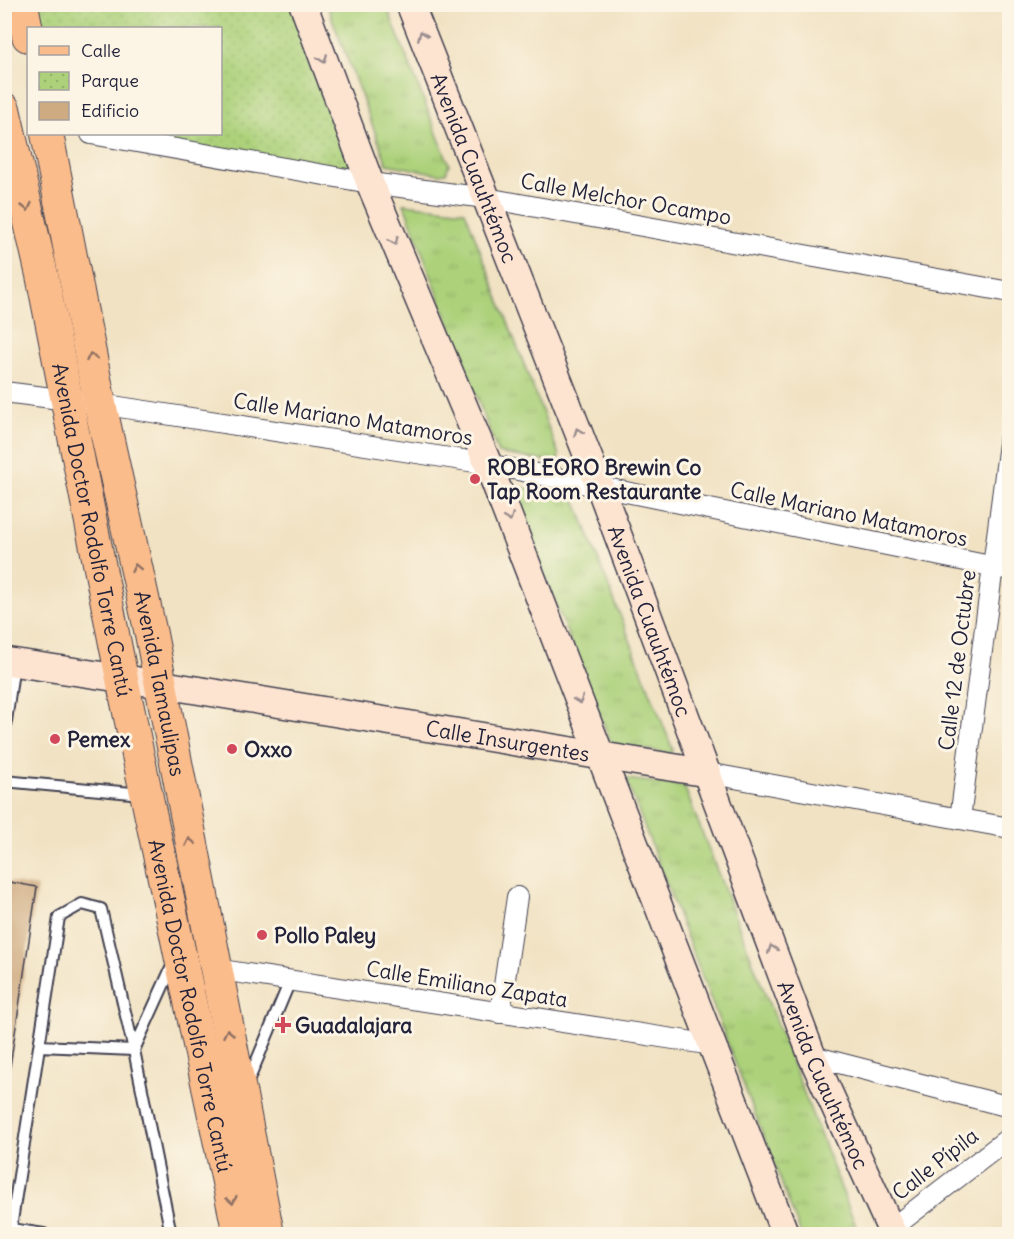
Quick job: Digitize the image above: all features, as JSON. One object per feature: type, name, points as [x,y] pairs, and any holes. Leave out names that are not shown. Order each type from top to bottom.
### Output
[{"type":"main road","points":[[22,4],[27,31]]},
{"type":"main road","name":"Avenida Doctor Rodolfo Torre Cantú","points":[[11,118],[122,679],[239,1234]]},
{"type":"main road","name":"Avenida Tamaulipas","points":[[47,135],[100,404],[151,634],[268,1234]]},
{"type":"street","points":[[303,4],[370,183],[488,464],[785,1234]]},
{"type":"street","name":"Avenida Cuauhtémoc","points":[[410,4],[600,487],[812,1056],[892,1232]]},
{"type":"street","name":"Calle Melchor Ocampo","points":[[97,135],[370,183],[486,198],[1010,292]]},
{"type":"street","name":"Calle Mariano Matamoros","points":[[4,392],[100,404],[488,464],[1001,569]]},
{"type":"street","name":"Calle 12 de Octubre","points":[[960,819],[1001,569],[1010,436]]},
{"type":"street","name":"Calle Insurgentes","points":[[9,662],[159,684],[707,773],[1010,828]]},
{"type":"street","points":[[500,1013],[517,897]]},
{"type":"street","name":"Calle Emiliano Zapata","points":[[215,969],[713,1045]]},
{"type":"street","points":[[812,1056],[1010,1107]]},
{"type":"street","name":"Calle Pípila","points":[[892,1232],[1010,1137]]},
{"type":"lane","points":[[4,736],[9,662]]},
{"type":"lane","points":[[4,781],[146,794]]},
{"type":"lane","points":[[44,1234],[10,1232],[59,918],[82,903],[101,909],[134,1050],[171,1234]]},
{"type":"lane","points":[[134,1050],[178,952]]},
{"type":"lane","points":[[241,1098],[290,981]]},
{"type":"lane","points":[[39,1046],[134,1050]]},
{"type":"green space","points":[[22,5],[298,5],[370,183],[97,135],[222,135],[222,27],[28,27]]},
{"type":"green space","points":[[327,5],[386,5],[449,164],[446,173],[439,174],[387,164]]},
{"type":"green space","points":[[404,204],[465,211],[559,455],[557,463],[498,453]]},
{"type":"green space","points":[[515,487],[569,493],[575,500],[673,750],[670,753],[612,745],[514,500]]},
{"type":"green space","points":[[626,779],[684,786],[859,1234],[801,1234]]},
{"type":"building","points":[[4,881],[37,887],[6,1093],[4,1093]]},
{"type":"place","name":"ROBLEORO Brewin Co Tap Room Restaurante","points":[[475,479]]},
{"type":"place","name":"Pemex","points":[[55,739]]},
{"type":"place","name":"Oxxo","points":[[232,749]]},
{"type":"place","name":"Pollo Paley","points":[[262,935]]},
{"type":"place","name":"Guadalajara","points":[[283,1025]]}]
